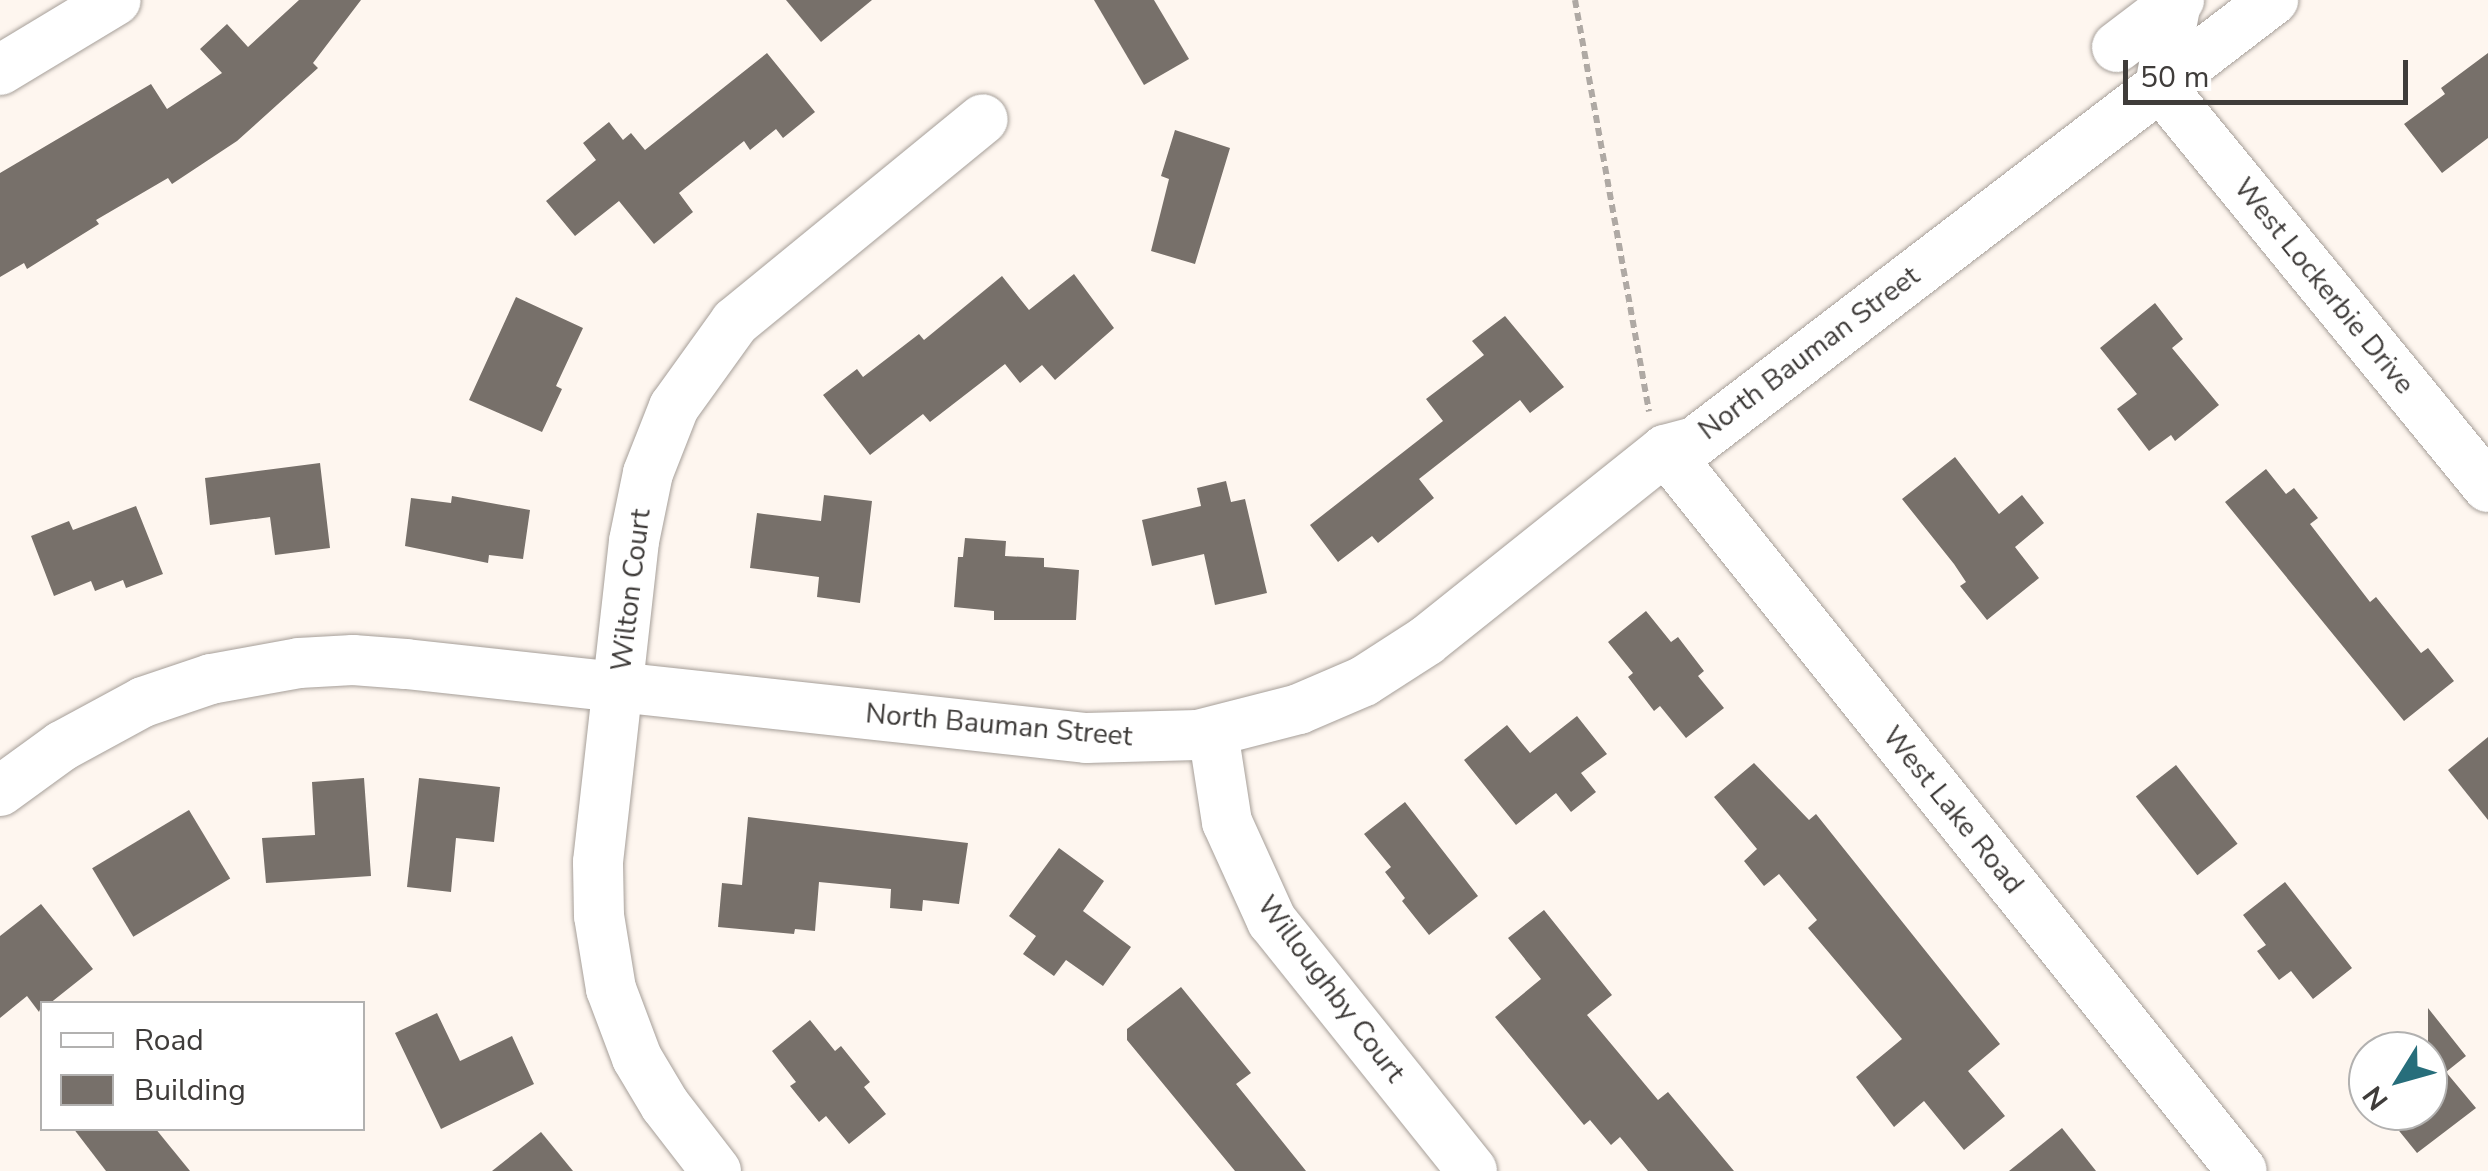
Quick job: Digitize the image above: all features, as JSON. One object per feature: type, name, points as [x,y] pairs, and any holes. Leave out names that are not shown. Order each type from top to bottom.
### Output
[{"type":"street","points":[[0,70],[116,0]]},
{"type":"street","name":"North Bauman Street","points":[[0,791],[62,746],[143,702],[193,684],[264,668],[353,660],[1086,738],[1171,737],[1265,720],[1332,696],[1410,652],[1651,437],[1694,442],[2273,0]]},
{"type":"street","points":[[2160,86],[2178,1]]},
{"type":"street","points":[[2117,47],[2178,1]]},
{"type":"street","name":"West Lockerbie Drive","points":[[2160,86],[2488,487]]},
{"type":"street","name":"Wilton Court","points":[[716,1171],[646,1074],[611,989],[598,880],[636,524],[648,473],[674,408],[702,363],[747,310],[983,119]]},
{"type":"street","name":"West Lake Road","points":[[1651,437],[2242,1171]]},
{"type":"street","name":"Willoughby Court","points":[[1213,732],[1227,822],[1272,921],[1472,1171]]},
{"type":"path","points":[[1575,0],[1651,437]]},
{"type":"building","points":[[299,0],[361,0],[313,63],[318,68],[237,141],[172,184],[168,178],[96,220],[99,224],[27,269],[24,263],[0,277],[0,173],[151,84],[167,109],[222,73],[200,49],[227,24],[248,47]]},
{"type":"building","points":[[786,0],[872,0],[821,42]]},
{"type":"building","points":[[1094,0],[1154,0],[1189,59],[1144,85]]},
{"type":"building","points":[[767,53],[815,112],[783,138],[776,129],[750,150],[744,141],[679,193],[693,212],[654,244],[619,201],[575,236],[546,201],[596,160],[583,143],[609,122],[623,140],[631,133],[645,150]]},
{"type":"building","points":[[2488,53],[2488,138],[2442,173],[2404,124],[2445,94],[2441,88]]},
{"type":"building","points":[[1175,130],[1230,148],[1195,264],[1151,251],[1169,179],[1161,176]]},
{"type":"building","points":[[1074,274],[1114,328],[1055,380],[1042,365],[1020,383],[1005,364],[930,422],[923,414],[870,455],[823,395],[857,369],[863,377],[919,334],[924,340],[1002,276],[1029,310]]},
{"type":"building","points":[[516,297],[583,328],[556,386],[562,389],[542,432],[469,400]]},
{"type":"building","points":[[2155,303],[2183,339],[2172,348],[2219,405],[2175,441],[2171,435],[2149,451],[2117,409],[2137,394],[2100,348]]},
{"type":"building","points":[[1505,316],[1564,387],[1530,413],[1520,400],[1419,479],[1434,498],[1378,543],[1372,536],[1338,562],[1310,525],[1443,421],[1426,399],[1484,355],[1472,341]]},
{"type":"building","points":[[1955,457],[1999,514],[2022,495],[2044,523],[2015,547],[2039,578],[1987,620],[1960,586],[1966,582],[1954,564],[1902,499]]},
{"type":"building","points":[[320,463],[330,548],[275,555],[270,517],[210,525],[205,478]]},
{"type":"building","points":[[2266,469],[2286,494],[2294,488],[2318,518],[2310,524],[2370,602],[2376,597],[2421,653],[2428,648],[2454,681],[2404,721],[2225,502]]},
{"type":"building","points":[[1226,481],[1231,502],[1245,499],[1267,593],[1215,605],[1204,554],[1152,566],[1142,520],[1201,506],[1197,488]]},
{"type":"building","points":[[824,495],[872,501],[860,603],[817,597],[819,577],[750,568],[757,513],[821,521]]},
{"type":"building","points":[[452,496],[530,510],[523,559],[489,555],[488,563],[405,546],[411,498],[451,503]]},
{"type":"building","points":[[136,506],[163,574],[126,588],[123,580],[95,591],[91,581],[54,596],[31,536],[69,521],[73,530]]},
{"type":"building","points":[[965,538],[1006,541],[1005,556],[1044,558],[1044,567],[1079,570],[1076,620],[994,620],[994,611],[954,607],[958,557],[963,557]]},
{"type":"building","points":[[1646,611],[1671,642],[1678,637],[1704,671],[1698,676],[1724,708],[1686,738],[1660,706],[1654,711],[1628,677],[1633,673],[1608,642]]},
{"type":"building","points":[[1577,716],[1607,754],[1581,773],[1596,792],[1571,812],[1556,793],[1516,825],[1464,760],[1507,725],[1530,753]]},
{"type":"building","points":[[2488,737],[2488,820],[2448,770]]},
{"type":"building","points":[[1754,763],[1809,820],[1816,814],[2000,1044],[1968,1071],[2005,1116],[1964,1150],[1924,1101],[1894,1127],[1856,1077],[1902,1039],[1808,928],[1817,920],[1779,874],[1764,886],[1744,861],[1757,849],[1714,797]]},
{"type":"building","points":[[2176,765],[2238,844],[2197,875],[2136,796]]},
{"type":"building","points":[[364,778],[371,876],[266,883],[262,838],[315,835],[312,782]]},
{"type":"building","points":[[419,778],[500,787],[494,842],[456,838],[451,892],[407,887]]},
{"type":"building","points":[[1405,802],[1478,896],[1429,935],[1385,872],[1391,867],[1364,834]]},
{"type":"building","points":[[189,810],[230,879],[133,937],[92,868]]},
{"type":"building","points":[[748,817],[968,843],[959,904],[923,900],[922,911],[890,908],[891,889],[819,882],[815,931],[795,929],[794,934],[718,927],[722,883],[742,885]]},
{"type":"building","points":[[1059,848],[1104,881],[1083,911],[1131,947],[1103,986],[1066,960],[1054,976],[1023,954],[1036,936],[1009,916]]},
{"type":"building","points":[[2285,882],[2352,968],[2313,999],[2291,971],[2279,980],[2257,951],[2266,945],[2243,915]]},
{"type":"building","points":[[41,904],[93,969],[53,1001],[40,1001],[39,1012],[27,996],[0,1018],[0,936]]},
{"type":"building","points":[[1544,910],[1612,995],[1587,1015],[1658,1100],[1668,1092],[1734,1171],[1648,1171],[1620,1137],[1611,1145],[1590,1120],[1584,1125],[1495,1017],[1541,979],[1508,938]]},
{"type":"building","points":[[1181,987],[1251,1073],[1236,1084],[1306,1171],[1235,1171],[1127,1040],[1127,1029]]},
{"type":"building","points":[[2428,1008],[2446,1031],[2428,1031]]},
{"type":"building","points":[[437,1013],[460,1061],[512,1036],[534,1084],[441,1129],[395,1033]]},
{"type":"building","points":[[810,1020],[835,1051],[841,1046],[870,1082],[864,1087],[886,1114],[849,1144],[826,1116],[819,1122],[790,1086],[796,1082],[772,1051]]},
{"type":"building","points":[[2448,1033],[2466,1056],[2448,1070]]},
{"type":"building","points":[[2448,1074],[2476,1108],[2448,1129]]},
{"type":"building","points":[[2062,1128],[2096,1171],[2009,1171]]},
{"type":"building","points":[[75,1131],[157,1131],[190,1171],[106,1171]]},
{"type":"building","points":[[2399,1131],[2446,1131],[2417,1153]]},
{"type":"building","points":[[541,1132],[573,1171],[492,1171]]}]
